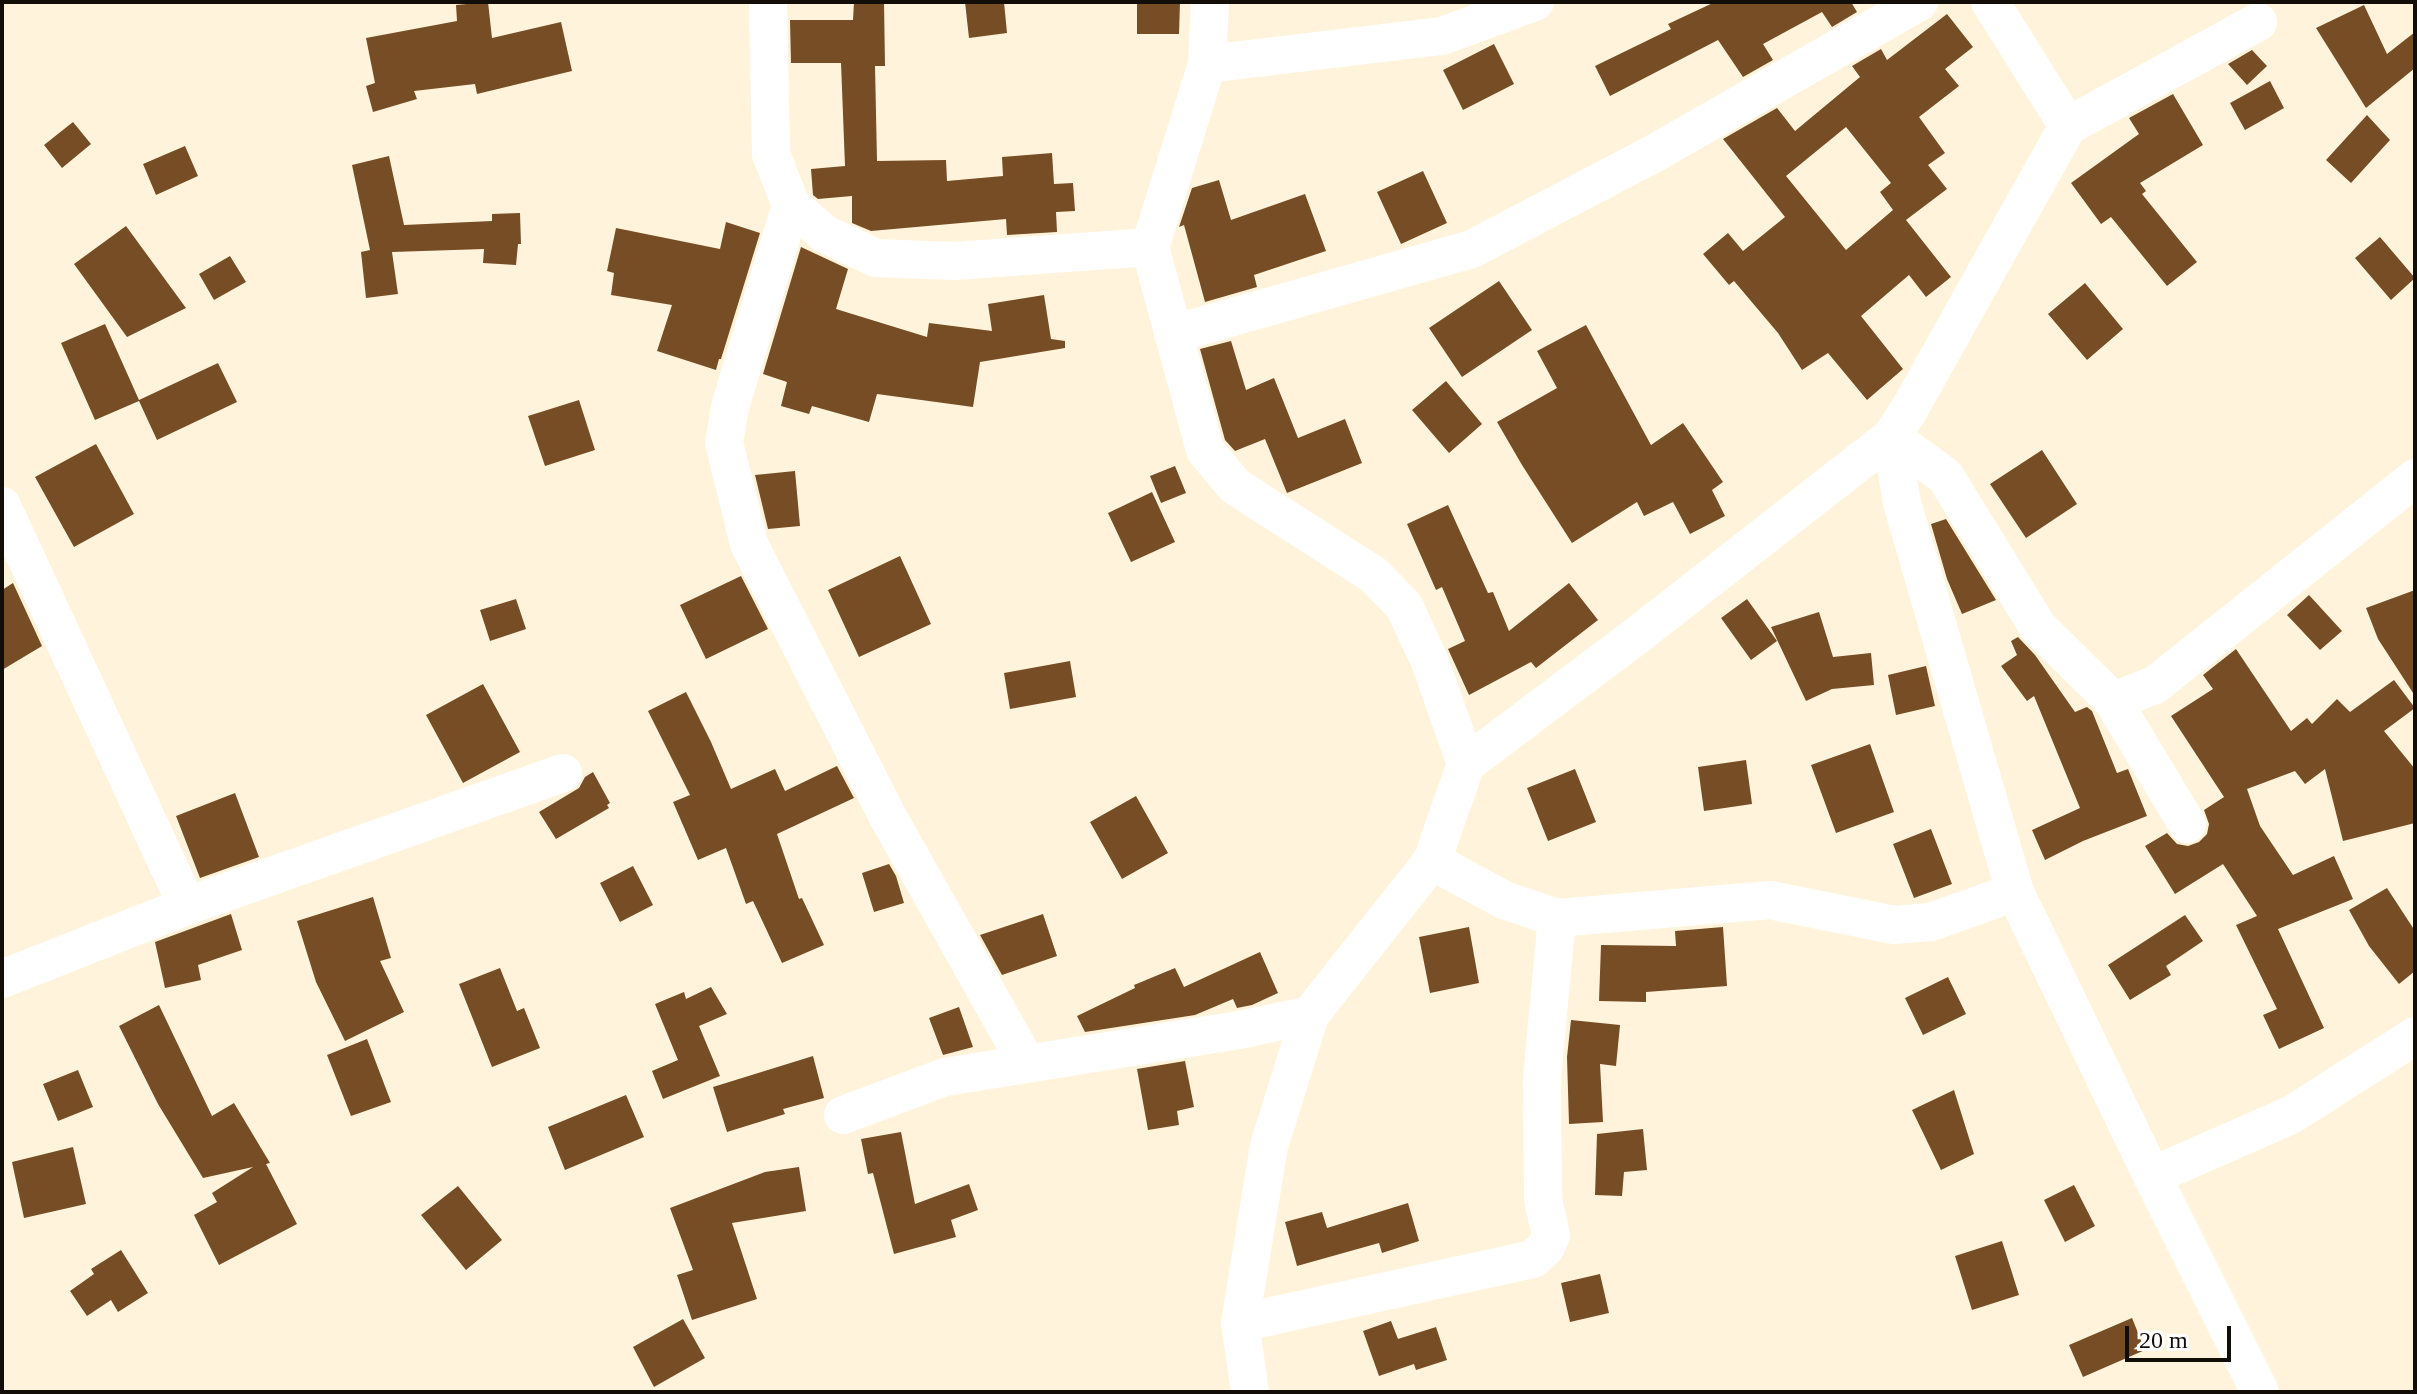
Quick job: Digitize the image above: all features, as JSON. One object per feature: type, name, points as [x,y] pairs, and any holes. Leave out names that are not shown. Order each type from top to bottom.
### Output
[{"type":"street","points":[[768,2],[771,154],[791,205],[825,234],[876,258],[955,261],[1150,247]]},
{"type":"street","points":[[1210,2],[1207,64],[1150,247],[1205,450],[1235,486],[1374,575],[1404,606],[1430,662],[1466,764]]},
{"type":"street","points":[[1207,64],[1442,36],[1535,2]]},
{"type":"street","points":[[1173,334],[1472,249],[1653,154],[1919,2]]},
{"type":"street","points":[[1990,2],[2068,126]]},
{"type":"street","points":[[1250,1392],[1240,1323],[1269,1146],[1310,1015],[1432,861],[1466,764],[1635,637],[1891,437],[2068,126],[2258,22]]},
{"type":"street","points":[[791,205],[730,407],[724,443],[749,544],[888,817],[1027,1064]]},
{"type":"street","points":[[1891,437],[1945,476],[2038,627],[2113,701],[2187,824]]},
{"type":"street","points":[[1891,437],[1902,503],[2015,892],[2260,1392]]},
{"type":"street","points":[[2113,701],[2155,685],[2415,478]]},
{"type":"street","points":[[2,506],[187,906]]},
{"type":"street","points":[[2,979],[187,906],[563,773]]},
{"type":"street","points":[[1432,861],[1504,900],[1557,918],[1770,900],[1894,925],[1931,922],[2015,892]]},
{"type":"street","points":[[1240,1323],[1533,1259],[1546,1247],[1551,1235],[1543,1199],[1542,1078],[1557,918]]},
{"type":"street","points":[[843,1115],[945,1077],[1239,1030],[1310,1015]]},
{"type":"street","points":[[2152,1176],[2291,1115],[2415,1036]]},
{"type":"building","points":[[488,2],[492,38],[561,22],[572,71],[477,94],[475,84],[414,91],[417,99],[373,112],[366,86],[375,83],[366,38],[457,21],[456,5]]},
{"type":"building","points":[[854,2],[884,2],[885,66],[875,66],[877,161],[946,160],[947,181],[1003,176],[1002,157],[1052,153],[1054,184],[1073,183],[1075,211],[1056,212],[1057,232],[1007,235],[1006,219],[871,231],[852,223],[852,196],[818,199],[813,195],[811,169],[845,166],[841,63],[791,63],[790,20],[853,20]]},
{"type":"building","points":[[965,2],[1004,2],[1007,33],[969,38]]},
{"type":"building","points":[[1137,2],[1180,2],[1179,34],[1137,34]]},
{"type":"building","points":[[1715,2],[1851,2],[1857,12],[1832,27],[1822,12],[1763,44],[1773,60],[1743,77],[1718,40],[1610,96],[1595,66],[1671,29],[1668,24]]},
{"type":"building","points":[[2364,5],[2387,54],[2415,32],[2415,68],[2366,108],[2316,28]]},
{"type":"building","points":[[1947,14],[1973,47],[1945,69],[1959,86],[1919,117],[1945,153],[1928,165],[1947,189],[1906,220],[1951,277],[1926,297],[1909,275],[1861,316],[1903,369],[1867,400],[1828,353],[1802,370],[1778,333],[1734,281],[1729,285],[1703,254],[1728,233],[1743,251],[1785,217],[1723,139],[1777,108],[1795,131],[1860,77],[1852,66],[1881,49],[1887,60]],"holes":[[[1846,127],[1891,183],[1880,192],[1893,210],[1846,250],[1786,176]]]},
{"type":"building","points":[[1494,44],[1514,84],[1463,110],[1443,70]]},
{"type":"building","points":[[2252,50],[2267,66],[2247,85],[2228,64]]},
{"type":"building","points":[[2270,81],[2284,108],[2245,130],[2230,103]]},
{"type":"building","points":[[2173,94],[2203,145],[2140,183],[2146,191],[2142,194],[2197,262],[2167,286],[2111,217],[2101,224],[2071,183],[2139,134],[2129,118]]},
{"type":"building","points":[[2367,115],[2390,140],[2351,183],[2326,160]]},
{"type":"building","points":[[73,122],[91,144],[62,168],[44,145]]},
{"type":"building","points":[[185,146],[198,176],[156,195],[143,164]]},
{"type":"building","points":[[389,156],[404,225],[492,221],[492,214],[520,213],[521,244],[518,244],[516,265],[483,263],[484,249],[392,252],[398,294],[366,298],[361,252],[370,250],[352,165]]},
{"type":"building","points":[[1423,171],[1447,223],[1401,244],[1377,192]]},
{"type":"building","points":[[1219,180],[1231,220],[1305,194],[1326,251],[1254,275],[1257,287],[1205,302],[1184,225],[1179,227],[1192,188]]},
{"type":"building","points":[[726,222],[760,233],[716,370],[657,351],[672,305],[611,295],[614,273],[607,271],[616,228],[720,249]]},
{"type":"building","points":[[126,226],[186,308],[127,337],[74,264]]},
{"type":"building","points":[[2380,237],[2415,278],[2391,300],[2355,258]]},
{"type":"building","points":[[801,247],[848,269],[836,309],[927,337],[929,323],[992,331],[988,304],[1044,295],[1051,339],[1065,341],[1065,348],[980,362],[973,407],[877,394],[869,422],[812,406],[809,414],[781,406],[787,382],[763,374]]},
{"type":"building","points":[[230,256],[246,282],[214,300],[199,274]]},
{"type":"building","points":[[1499,281],[1532,330],[1462,377],[1429,328]]},
{"type":"building","points":[[2085,283],[2123,329],[2087,360],[2048,314]]},
{"type":"building","points":[[105,324],[139,400],[218,363],[237,402],[157,440],[139,401],[95,420],[61,343]]},
{"type":"building","points":[[1586,325],[1651,445],[1683,423],[1723,482],[1712,490],[1725,516],[1690,534],[1673,502],[1644,516],[1637,502],[1572,543],[1497,422],[1557,388],[1537,351]]},
{"type":"building","points":[[1231,341],[1246,390],[1274,378],[1298,438],[1345,419],[1362,463],[1287,493],[1265,439],[1235,451],[1225,440],[1200,349]]},
{"type":"building","points":[[1446,381],[1482,424],[1449,453],[1412,410]]},
{"type":"building","points":[[579,400],[595,450],[545,466],[528,416]]},
{"type":"building","points":[[96,444],[134,514],[74,547],[35,477]]},
{"type":"building","points":[[2042,450],[2077,504],[2026,538],[1990,484]]},
{"type":"building","points":[[1175,466],[1186,493],[1161,503],[1150,476]]},
{"type":"building","points":[[795,471],[800,526],[768,529],[755,475]]},
{"type":"building","points":[[1152,492],[1175,542],[1131,562],[1108,513]]},
{"type":"building","points":[[1448,505],[1488,593],[1493,592],[1509,631],[1569,583],[1598,620],[1536,668],[1531,662],[1469,695],[1448,649],[1465,641],[1442,587],[1436,590],[1407,524]]},
{"type":"building","points":[[1946,519],[1996,600],[1962,614],[1947,579],[1931,524]]},
{"type":"building","points":[[900,556],[931,624],[859,657],[828,590]]},
{"type":"building","points":[[741,576],[768,629],[706,659],[680,605]]},
{"type":"building","points":[[13,583],[42,646],[2,670],[2,590]]},
{"type":"building","points":[[2415,590],[2415,696],[2378,639],[2366,608]]},
{"type":"building","points":[[2309,595],[2342,631],[2320,650],[2287,615]]},
{"type":"building","points":[[516,599],[526,629],[490,641],[480,610]]},
{"type":"building","points":[[1747,599],[1777,641],[1751,660],[1721,618]]},
{"type":"building","points":[[1819,612],[1833,657],[1871,653],[1874,685],[1832,689],[1806,701],[1771,627]]},
{"type":"building","points":[[2018,637],[2035,655],[2075,712],[2087,707],[2092,711],[2117,773],[2128,769],[2147,816],[2045,860],[2032,830],[2080,808],[2034,696],[2027,701],[2001,666],[2017,655],[2011,641]]},
{"type":"building","points":[[2236,649],[2291,731],[2307,718],[2312,724],[2337,699],[2350,712],[2394,680],[2415,708],[2384,731],[2415,769],[2415,823],[2343,841],[2325,769],[2305,784],[2295,771],[2247,789],[2260,826],[2293,875],[2334,856],[2353,899],[2278,929],[2324,1028],[2279,1049],[2263,1015],[2277,1009],[2236,925],[2257,916],[2223,864],[2175,894],[2145,846],[2167,833],[2177,844],[2188,846],[2199,842],[2207,834],[2209,824],[2204,810],[2224,797],[2171,716],[2213,689],[2203,675]]},
{"type":"building","points":[[1070,661],[1076,697],[1010,709],[1004,673]]},
{"type":"building","points":[[1926,666],[1935,706],[1896,715],[1888,675]]},
{"type":"building","points":[[483,684],[520,752],[463,783],[426,715]]},
{"type":"building","points":[[686,692],[731,789],[775,769],[785,791],[837,766],[854,798],[777,834],[799,899],[802,898],[824,945],[782,963],[753,901],[746,904],[726,848],[698,860],[673,802],[690,795],[648,711]]},
{"type":"building","points":[[1870,744],[1894,812],[1836,833],[1811,765]]},
{"type":"building","points":[[1746,760],[1752,804],[1704,811],[1698,767]]},
{"type":"building","points":[[1575,769],[1596,822],[1548,841],[1527,788]]},
{"type":"building","points":[[593,772],[610,803],[607,805],[609,808],[556,839],[539,812],[579,788],[585,777]]},
{"type":"building","points":[[235,793],[259,857],[200,878],[176,816]]},
{"type":"building","points":[[1136,796],[1168,853],[1122,879],[1090,822]]},
{"type":"building","points":[[1931,829],[1952,884],[1914,898],[1893,844]]},
{"type":"building","points":[[889,864],[904,903],[874,912],[862,873]]},
{"type":"building","points":[[633,866],[653,905],[620,922],[600,883]]},
{"type":"building","points":[[2387,888],[2415,931],[2415,971],[2399,984],[2369,946],[2349,910]]},
{"type":"building","points":[[373,897],[391,958],[380,961],[404,1012],[345,1041],[316,982],[297,921]]},
{"type":"building","points":[[231,914],[242,950],[198,965],[201,980],[165,988],[155,942]]},
{"type":"building","points":[[1043,914],[1057,956],[1002,975],[980,935]]},
{"type":"building","points":[[2185,915],[2203,941],[2166,966],[2171,975],[2130,1000],[2108,965]]},
{"type":"building","points":[[1469,927],[1479,983],[1430,993],[1419,937]]},
{"type":"building","points":[[1723,927],[1727,986],[1646,992],[1646,1002],[1599,1001],[1601,945],[1676,946],[1675,931]]},
{"type":"building","points":[[1260,952],[1278,993],[1252,1005],[1237,1008],[1233,999],[1195,1015],[1085,1032],[1077,1016],[1135,988],[1134,985],[1175,968],[1184,987]]},
{"type":"building","points":[[500,968],[517,1011],[524,1008],[540,1048],[492,1067],[459,984]]},
{"type":"building","points":[[1948,977],[1966,1014],[1923,1035],[1905,998]]},
{"type":"building","points":[[711,987],[727,1014],[699,1026],[720,1076],[663,1099],[652,1071],[678,1060],[655,1004],[684,992],[686,999]]},
{"type":"building","points":[[159,1005],[212,1116],[234,1103],[270,1163],[266,1164],[297,1224],[219,1265],[194,1215],[217,1202],[212,1193],[253,1167],[203,1178],[158,1104],[119,1026]]},
{"type":"building","points":[[959,1007],[973,1047],[943,1055],[929,1018]]},
{"type":"building","points":[[1571,1020],[1620,1025],[1616,1066],[1600,1064],[1603,1122],[1569,1124],[1567,1057]]},
{"type":"building","points":[[367,1039],[391,1102],[351,1116],[327,1055]]},
{"type":"building","points":[[813,1056],[824,1098],[783,1109],[785,1114],[727,1132],[713,1087]]},
{"type":"building","points":[[1185,1061],[1194,1107],[1177,1111],[1179,1125],[1148,1130],[1137,1069]]},
{"type":"building","points":[[78,1070],[93,1107],[58,1121],[43,1084]]},
{"type":"building","points":[[1954,1090],[1974,1154],[1941,1170],[1912,1110]]},
{"type":"building","points":[[626,1095],[644,1137],[565,1170],[548,1127]]},
{"type":"building","points":[[1643,1129],[1647,1170],[1624,1172],[1622,1196],[1595,1195],[1597,1134]]},
{"type":"building","points":[[901,1132],[915,1204],[969,1184],[978,1210],[951,1220],[956,1237],[894,1254],[873,1173],[868,1174],[861,1139]]},
{"type":"building","points":[[73,1147],[86,1204],[24,1218],[12,1162]]},
{"type":"building","points":[[799,1167],[806,1211],[732,1223],[757,1299],[692,1320],[677,1275],[693,1270],[670,1208],[765,1172]]},
{"type":"building","points":[[2074,1185],[2095,1226],[2065,1242],[2044,1200]]},
{"type":"building","points":[[458,1186],[502,1240],[466,1270],[421,1215]]},
{"type":"building","points":[[1408,1203],[1419,1241],[1382,1253],[1379,1243],[1297,1266],[1285,1222],[1322,1212],[1327,1228]]},
{"type":"building","points":[[2002,1241],[2019,1295],[1972,1310],[1955,1256]]},
{"type":"building","points":[[121,1250],[148,1293],[118,1312],[111,1300],[87,1316],[70,1291],[94,1274],[91,1269]]},
{"type":"building","points":[[1600,1274],[1609,1313],[1570,1322],[1561,1283]]},
{"type":"building","points":[[2132,1318],[2145,1350],[2083,1377],[2069,1345]]},
{"type":"building","points":[[683,1319],[705,1358],[654,1387],[633,1347]]},
{"type":"building","points":[[1391,1321],[1398,1339],[1436,1327],[1447,1360],[1416,1370],[1414,1364],[1379,1376],[1363,1331]]}]
